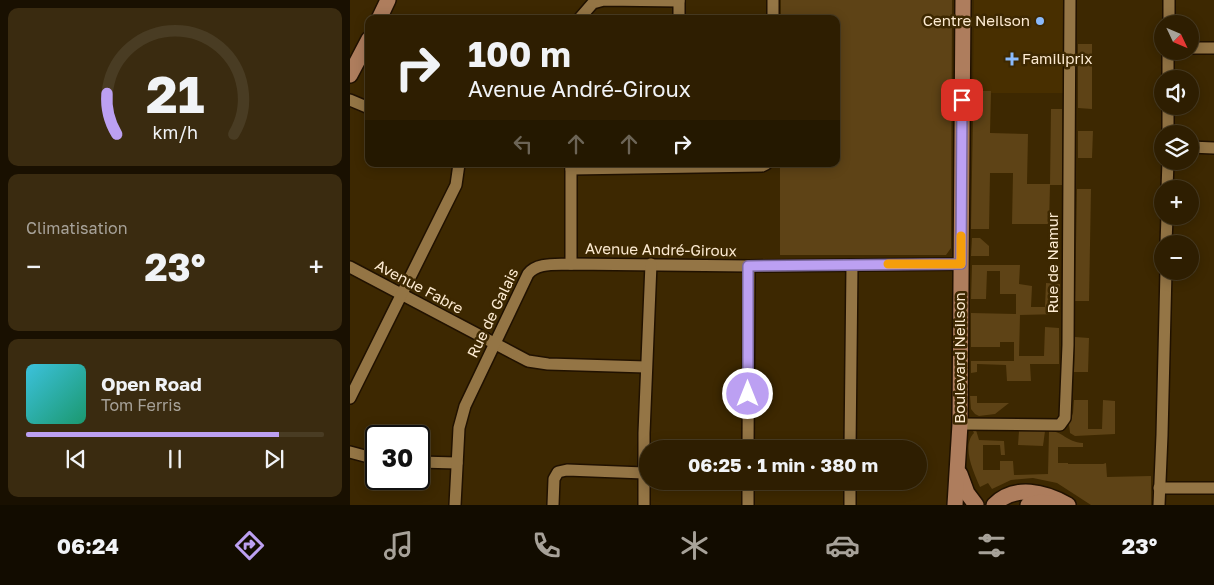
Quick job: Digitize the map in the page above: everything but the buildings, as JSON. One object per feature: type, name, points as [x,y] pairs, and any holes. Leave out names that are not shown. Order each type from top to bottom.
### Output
[{"type":"main road","points":[[381,15],[388,0]]},
{"type":"main road","name":"Boulevard Neilson","points":[[955,505],[960,424],[963,0]]},
{"type":"main road","points":[[350,76],[365,46]]},
{"type":"main road","points":[[957,468],[967,493],[976,505]]},
{"type":"main road","points":[[994,505],[1006,497],[1026,492],[1045,494],[1068,505]]},
{"type":"main road","points":[[1028,505],[1040,502],[1068,505]]},
{"type":"street","points":[[582,15],[593,3],[604,0],[679,0],[679,15]]},
{"type":"street","points":[[773,0],[773,15]]},
{"type":"street","name":"Rue de Namur","points":[[960,424],[1060,425],[1065,418],[1068,345],[1070,0]]},
{"type":"street","points":[[1169,0],[1169,15]]},
{"type":"street","points":[[1199,48],[1214,48]]},
{"type":"street","points":[[350,100],[365,106]]},
{"type":"street","points":[[1199,147],[1214,148]]},
{"type":"street","points":[[350,398],[456,185],[459,167]]},
{"type":"street","points":[[571,167],[571,264]]},
{"type":"street","name":"Avenue André-Giroux","points":[[571,264],[748,266],[961,264]]},
{"type":"street","name":"Rue de Galais","points":[[455,505],[459,428],[465,406],[494,343],[532,268],[571,264]]},
{"type":"street","points":[[645,440],[651,264]]},
{"type":"street","points":[[850,440],[852,264]]},
{"type":"street","points":[[748,266],[748,440]]},
{"type":"street","name":"Avenue Fabre","points":[[350,267],[528,360],[538,363],[646,367]]},
{"type":"street","points":[[1159,505],[1166,280]]},
{"type":"street","points":[[350,452],[365,455]]},
{"type":"street","points":[[430,462],[457,463]]},
{"type":"street","points":[[552,505],[554,480],[558,472],[567,470],[639,473]]},
{"type":"street","points":[[1160,488],[1214,488]]},
{"type":"street","points":[[644,490],[644,505]]},
{"type":"street","points":[[748,490],[748,505]]},
{"type":"street","points":[[850,490],[850,505]]},
{"type":"shaded area","points":[[781,0],[952,0],[951,248],[946,255],[780,255],[780,167],[840,167],[840,15],[781,15]]},
{"type":"shaded area","points":[[974,0],[1063,0],[1063,93],[973,93]]},
{"type":"shaded area","points":[[1078,44],[1092,44],[1092,109],[1078,108]]},
{"type":"shaded area","points":[[976,91],[991,91],[990,133],[1028,134],[1027,184],[1050,184],[1051,109],[1062,109],[1062,185],[1050,185],[1049,224],[1012,224],[1013,173],[990,173],[989,229],[971,229],[973,114]]},
{"type":"shaded area","points":[[1078,131],[1093,131],[1092,158],[1078,158]]},
{"type":"shaded area","points":[[1077,189],[1091,189],[1089,301],[1075,301]]},
{"type":"shaded area","points":[[972,238],[980,238],[989,246],[989,256],[971,256]]},
{"type":"shaded area","points":[[972,265],[1020,265],[1019,284],[1032,286],[1031,307],[1045,307],[1046,283],[1060,284],[1060,314],[1020,315],[1019,356],[1044,356],[1045,327],[1059,328],[1059,364],[1030,364],[1031,381],[1007,381],[1006,365],[977,364],[977,372],[971,373],[971,361],[1014,361],[1014,342],[1000,342],[1000,347],[971,347],[971,313],[1016,314],[1016,294],[1000,294],[1000,271],[987,271],[986,299],[971,299]]},
{"type":"shaded area","points":[[1075,337],[1089,338],[1088,372],[1074,372]]},
{"type":"shaded area","points":[[970,396],[977,396],[977,403],[1009,403],[995,414],[979,416],[971,409]]},
{"type":"shaded area","points":[[1074,400],[1088,400],[1088,429],[1102,429],[1103,400],[1115,401],[1115,434],[1075,436],[1070,433],[1069,424],[1073,413]]},
{"type":"shaded area","points":[[976,430],[979,440],[1004,441],[1005,455],[1001,455],[1000,445],[983,445],[983,470],[1000,470],[1000,461],[1013,461],[1014,475],[1048,474],[1049,431],[1054,431],[1072,441],[1083,443],[1083,447],[1058,447],[1058,463],[1106,463],[1107,477],[1151,476],[1151,505],[1091,505],[1057,483],[1033,478],[1011,480],[992,489],[988,483],[980,487],[972,467],[969,452],[970,438],[974,433],[973,431]]},
{"type":"shaded area","points":[[1019,431],[1045,431],[1043,446],[1018,445]]},
{"type":"slow traffic","points":[[888,264],[961,264],[961,236]]},
{"type":"place","name":"Centre Neilson","points":[[1040,21]]},
{"type":"place","name":"Familiprix","points":[[1012,59]]},
{"type":"route","points":[[748,394],[748,266],[961,264],[962,100]]}]
